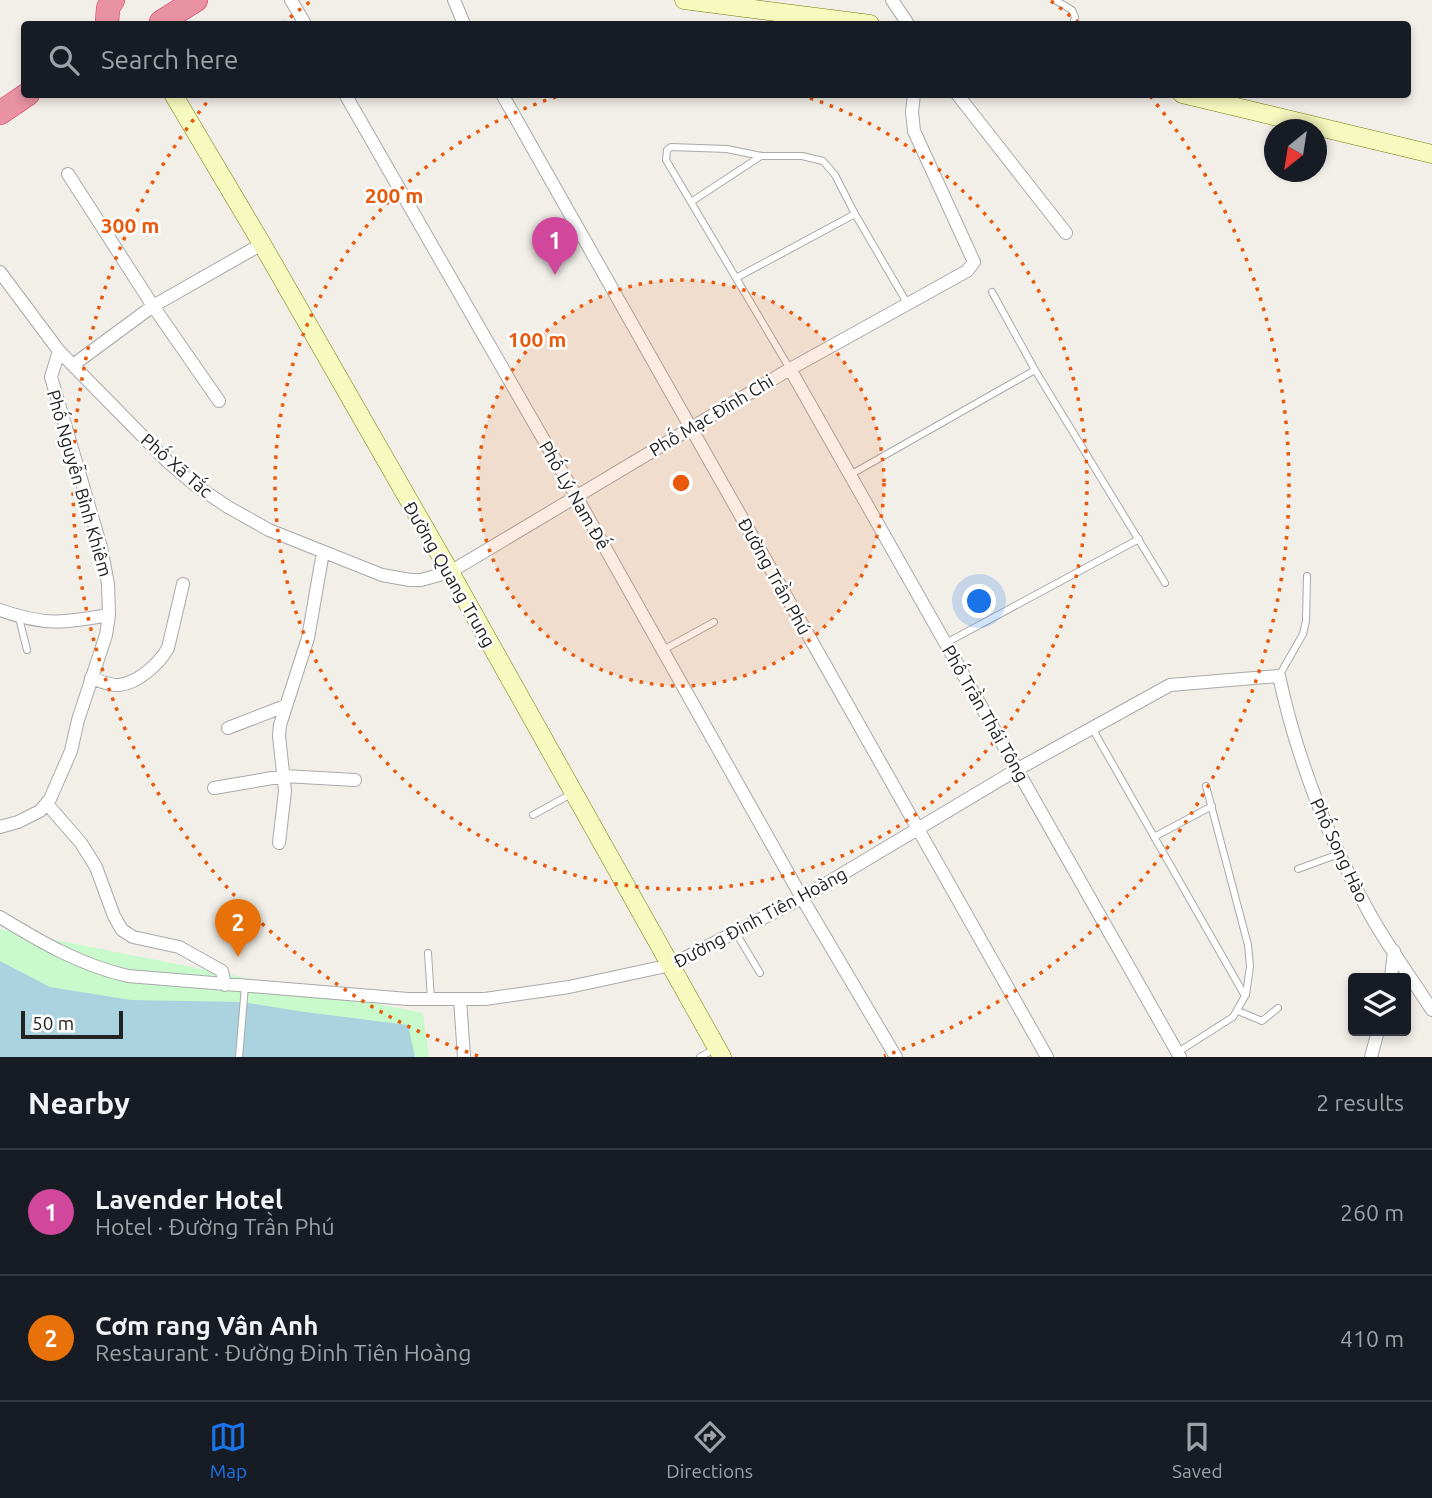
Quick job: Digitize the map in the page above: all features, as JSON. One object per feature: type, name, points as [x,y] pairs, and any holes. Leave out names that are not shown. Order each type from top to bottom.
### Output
[{"type":"highway","points":[[155,0],[161,21]]},
{"type":"highway","points":[[164,21],[196,0]]},
{"type":"highway","points":[[0,113],[22,98]]},
{"type":"main road","points":[[684,0],[847,21]]},
{"type":"main road","name":"Đường Quang Trung","points":[[175,98],[450,572],[719,1052]]},
{"type":"main road","points":[[1199,98],[1432,154]]},
{"type":"street","points":[[291,0],[303,21]]},
{"type":"street","points":[[454,0],[463,21]]},
{"type":"street","points":[[897,2],[906,21]]},
{"type":"street","name":"Phố Lý Nam Đế","points":[[347,98],[576,496],[802,898],[896,1057]]},
{"type":"street","name":"Đường Trần Phú","points":[[504,98],[1047,1057]]},
{"type":"street","name":"Phố Mạc Đĩnh Chi","points":[[450,572],[790,369],[967,271],[974,262],[914,131],[914,98]]},
{"type":"street","points":[[960,98],[1066,233]]},
{"type":"street","points":[[68,174],[153,306],[219,401]]},
{"type":"street","points":[[73,365],[153,306],[262,244]]},
{"type":"street","name":"Phố Xã Tắc","points":[[0,272],[58,351],[168,462],[195,485],[250,520],[382,575],[421,580],[450,572]]},
{"type":"street","name":"Phố Nguyễn Bỉnh Khiêm","points":[[47,804],[71,751],[106,635],[109,615],[108,584],[101,547],[51,377],[58,351]]},
{"type":"street","name":"Phố Trần Thái Tông","points":[[790,369],[1179,1055]]},
{"type":"street","points":[[279,843],[285,804],[279,736],[285,706],[294,687],[308,638],[323,552]]},
{"type":"street","points":[[91,678],[117,686],[139,677],[163,657],[168,648],[183,584]]},
{"type":"street","points":[[0,610],[47,623],[66,623],[109,615]]},
{"type":"street","name":"Đường Đinh Tiên Hoàng","points":[[0,917],[64,954],[128,976],[431,999],[485,999],[569,987],[671,965],[736,933],[802,898],[1018,769],[1170,685],[1279,676]]},
{"type":"street","name":"Phố Song Hào","points":[[1279,676],[1312,789],[1340,854],[1371,916],[1432,1010]]},
{"type":"street","points":[[228,728],[285,706]]},
{"type":"street","points":[[214,788],[284,776],[355,780]]},
{"type":"street","points":[[0,827],[18,822],[47,804],[80,843],[96,867],[122,930],[133,937],[180,947],[222,971],[225,985]]},
{"type":"street","points":[[1392,973],[1394,951]]},
{"type":"street","points":[[460,999],[464,1057]]},
{"type":"street","points":[[1371,1057],[1377,1036]]},
{"type":"lane","points":[[1055,0],[1072,10],[1074,21]]},
{"type":"lane","points":[[790,369],[666,160],[667,150],[671,147],[727,149],[761,156],[802,156],[823,161],[835,175],[908,305]]},
{"type":"lane","points":[[691,201],[761,156]]},
{"type":"lane","points":[[736,278],[855,214]]},
{"type":"lane","points":[[992,292],[1035,370],[1165,583]]},
{"type":"lane","points":[[850,475],[1035,370]]},
{"type":"lane","points":[[946,643],[1139,539]]},
{"type":"lane","points":[[1279,676],[1303,634],[1307,576]]},
{"type":"lane","points":[[19,617],[27,650]]},
{"type":"lane","points":[[663,650],[715,622]]},
{"type":"lane","points":[[1092,728],[1245,996]]},
{"type":"lane","points":[[1179,1055],[1238,1011],[1245,996],[1250,966],[1248,945],[1206,786]]},
{"type":"lane","points":[[533,815],[574,792]]},
{"type":"lane","points":[[1154,837],[1212,806]]},
{"type":"lane","points":[[1298,869],[1340,854]]},
{"type":"lane","points":[[736,933],[761,973]]},
{"type":"lane","points":[[429,953],[431,999]]},
{"type":"lane","points":[[239,1057],[244,986]]},
{"type":"lane","points":[[1238,1011],[1262,1021],[1278,1008]]},
{"type":"lane","points":[[699,1057],[719,1052]]},
{"type":"green space","points":[[0,929],[423,1013],[429,1057],[0,1057]]},
{"type":"water","points":[[0,961],[50,987],[131,1000],[242,1002],[408,1025],[415,1057],[0,1057]]},
{"type":"place","name":"Lavender Hotel","points":[[555,275]]},
{"type":"place","name":"Cơm rang Vân Anh","points":[[238,957]]}]
